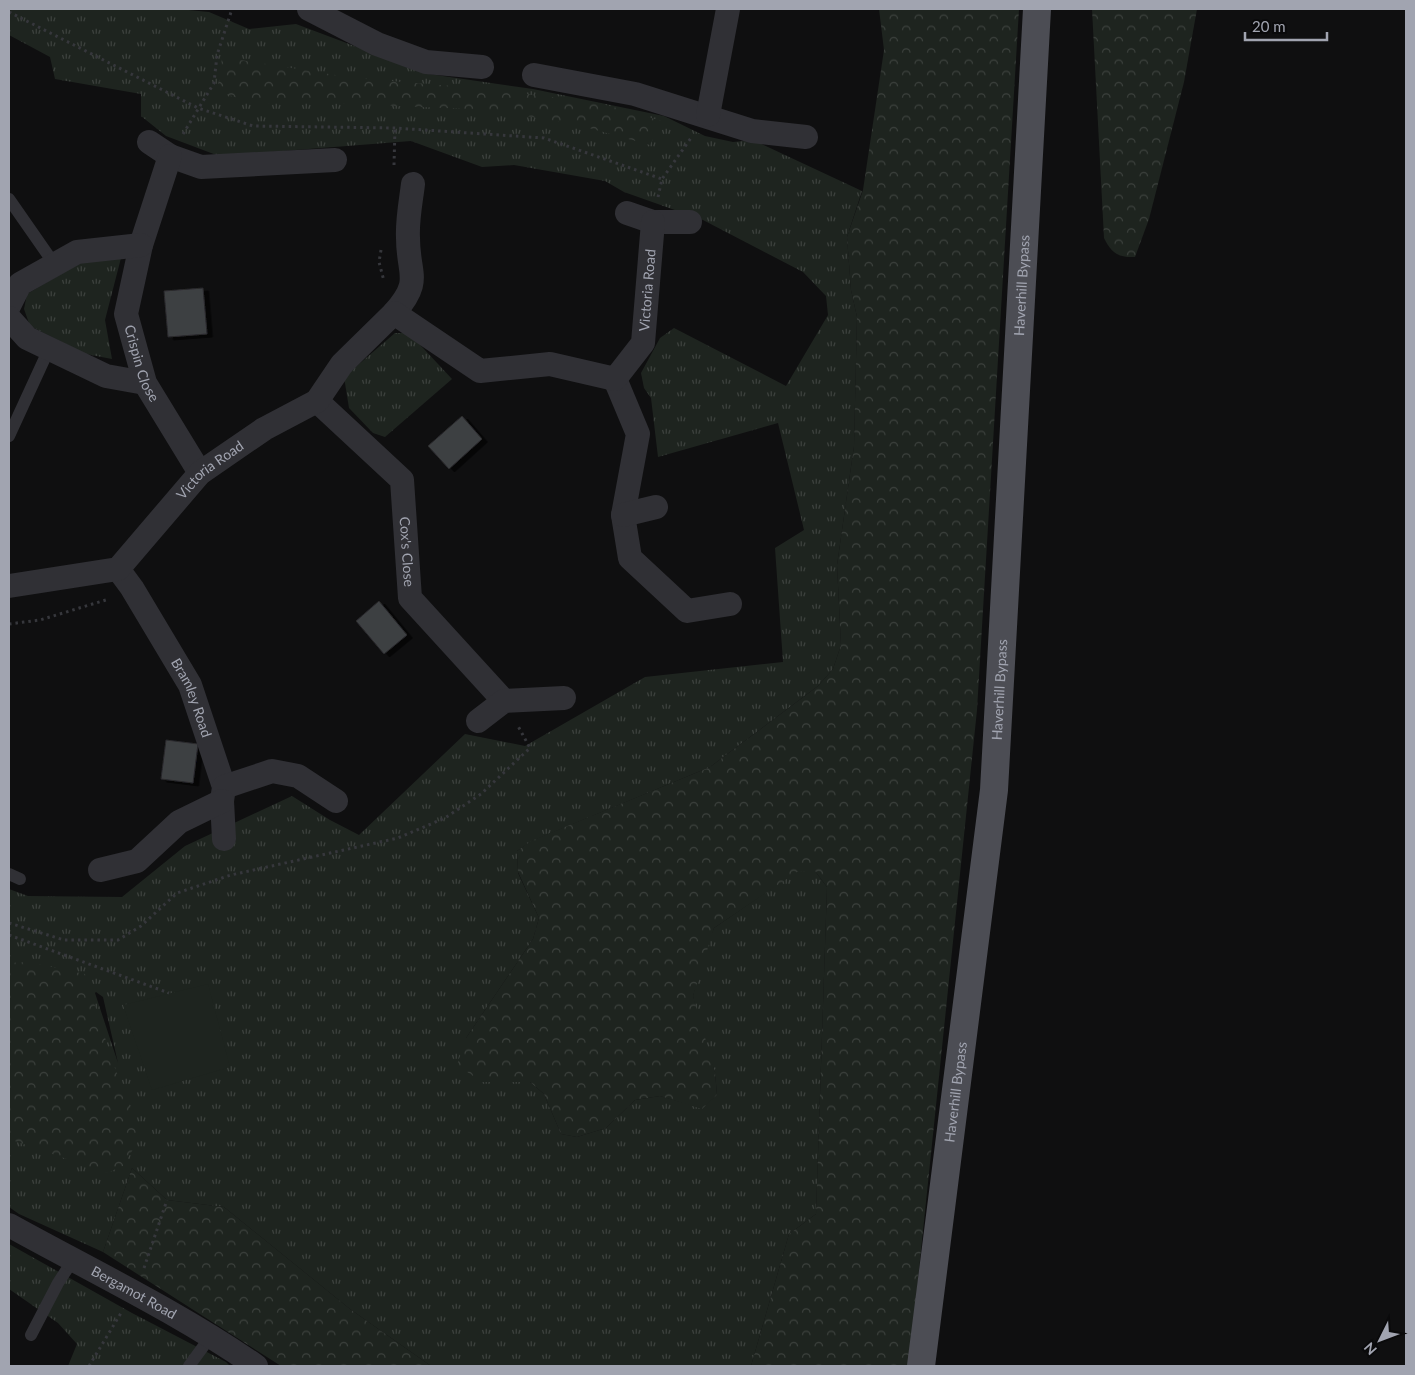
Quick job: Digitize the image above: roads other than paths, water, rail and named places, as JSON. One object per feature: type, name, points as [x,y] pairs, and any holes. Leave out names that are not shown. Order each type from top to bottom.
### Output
[{"type":"main road","name":"Haverhill Bypass","points":[[921,1366],[994,790],[1037,9]]},
{"type":"street","points":[[309,9],[377,44],[426,62],[482,67]]},
{"type":"street","points":[[708,115],[728,9]]},
{"type":"street","points":[[534,75],[635,94],[708,115],[752,131],[806,137]]},
{"type":"street","points":[[149,142],[170,156],[201,167],[335,160]]},
{"type":"street","name":"Crispin Close","points":[[170,156],[141,245],[126,314],[145,383],[200,473]]},
{"type":"street","name":"Victoria Road","points":[[118,569],[200,473],[264,429],[318,401],[342,364],[408,297],[413,278],[408,238],[413,184]]},
{"type":"street","points":[[627,213],[655,212],[690,222]]},
{"type":"street","name":"Victoria Road","points":[[615,379],[643,343],[655,212]]},
{"type":"street","points":[[9,306],[20,284],[77,252],[141,245]]},
{"type":"street","points":[[394,313],[480,371],[550,364],[615,379],[638,434],[623,516],[630,558],[687,611],[730,604]]},
{"type":"street","points":[[9,318],[27,338],[106,376],[145,383]]},
{"type":"street","name":"Cox's Close","points":[[318,401],[402,480],[410,598],[504,701]]},
{"type":"street","points":[[623,516],[656,506]]},
{"type":"street","points":[[9,586],[118,569]]},
{"type":"street","name":"Bramley Road","points":[[118,569],[132,588],[190,685],[224,794],[224,839]]},
{"type":"street","points":[[478,721],[504,701],[564,698]]},
{"type":"street","points":[[100,870],[137,860],[179,822],[224,794],[272,771],[298,776],[336,801]]},
{"type":"street","name":"Bergamot Road","points":[[9,1225],[136,1292],[211,1336],[256,1366]]},
{"type":"lane","points":[[9,200],[55,265]]},
{"type":"lane","points":[[9,436],[50,349]]},
{"type":"lane","points":[[31,1335],[58,1283],[73,1260]]},
{"type":"lane","points":[[189,1366],[211,1336]]}]
